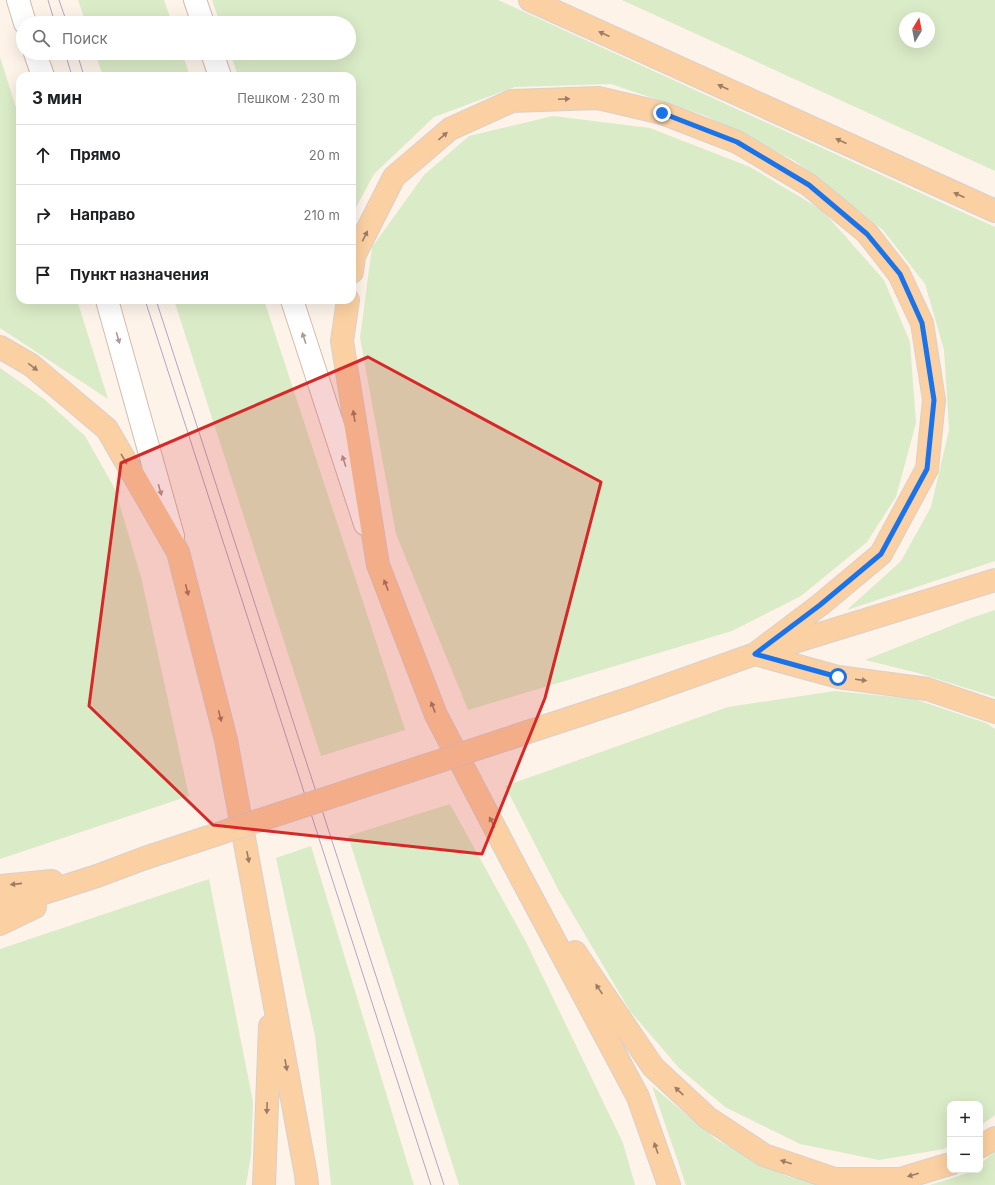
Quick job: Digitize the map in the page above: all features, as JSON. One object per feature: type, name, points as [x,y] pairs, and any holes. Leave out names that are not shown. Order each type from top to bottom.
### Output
[{"type":"main road","points":[[18,0],[23,16]]},
{"type":"main road","points":[[195,0],[201,16]]},
{"type":"main road","points":[[530,0],[995,211]]},
{"type":"main road","points":[[37,60],[42,72]]},
{"type":"main road","points":[[214,60],[219,72]]},
{"type":"main road","points":[[356,252],[394,177],[450,129],[512,101],[598,98],[662,113],[737,142],[809,185],[867,234],[900,274],[922,323],[934,400],[927,469],[881,554],[820,605],[755,654]]},
{"type":"main road","points":[[108,304],[178,552],[226,740],[272,985],[307,1185]]},
{"type":"main road","points":[[293,304],[378,565],[436,715],[638,1097],[668,1185]]},
{"type":"main road","points":[[347,304],[342,341],[378,565]]},
{"type":"main road","points":[[0,347],[31,365],[107,430],[178,552]]},
{"type":"main road","points":[[0,907],[628,699],[755,654],[995,580]]},
{"type":"main road","points":[[755,654],[838,677],[927,689],[995,712]]},
{"type":"main road","points":[[510,857],[653,1067],[708,1118],[764,1155],[835,1179],[900,1179],[947,1165]]},
{"type":"main road","points":[[0,886],[97,876]]},
{"type":"main road","points":[[0,924],[97,876]]},
{"type":"main road","points":[[264,1185],[272,985]]},
{"type":"main road","points":[[983,1145],[995,1138]]},
{"type":"highlighted area","points":[[368,357],[601,482],[545,698],[482,854],[213,825],[89,706],[121,463]]},
{"type":"green space","points":[[78,0],[164,0],[170,16],[84,16]]},
{"type":"green space","points":[[212,0],[498,0],[995,227],[995,561],[847,610],[901,561],[931,507],[949,430],[944,350],[925,284],[883,230],[795,161],[706,116],[611,84],[515,87],[434,117],[374,174],[356,208],[356,72],[237,72],[232,60],[356,60],[356,16],[218,16]]},
{"type":"green space","points":[[622,0],[995,0],[995,171]]},
{"type":"green space","points":[[0,57],[16,107],[16,304],[78,304],[108,399],[0,328]]},
{"type":"green space","points":[[97,60],[184,60],[189,72],[102,72]]},
{"type":"green space","points":[[553,116],[650,128],[750,167],[822,210],[884,280],[910,342],[916,423],[896,497],[867,542],[801,596],[732,631],[468,710],[396,534],[360,338],[372,247],[424,175],[469,136]]},
{"type":"green space","points":[[175,304],[265,304],[405,730],[321,756]]},
{"type":"green space","points":[[0,368],[44,399],[85,436],[115,489],[141,577],[189,796],[0,859]]},
{"type":"green space","points":[[995,610],[995,697],[918,673],[865,660],[971,618]]},
{"type":"green space","points":[[835,691],[914,699],[986,723],[995,729],[995,1115],[983,1124],[983,1101],[947,1101],[947,1147],[944,1149],[879,1160],[800,1144],[725,1107],[679,1068],[630,1011],[558,889],[505,786],[728,707]]},
{"type":"green space","points":[[450,804],[526,942],[623,1143],[635,1185],[459,1185],[348,836]]},
{"type":"green space","points":[[311,846],[414,1185],[331,1185],[315,1036],[276,858]]},
{"type":"green space","points":[[209,879],[253,1102],[251,1155],[246,1185],[0,1185],[0,949]]},
{"type":"green space","points":[[652,1086],[717,1140],[786,1176],[825,1185],[686,1185]]},
{"type":"green space","points":[[995,1152],[995,1185],[930,1185],[968,1173],[983,1173],[983,1162]]},
{"type":"tram line","points":[[48,0],[53,16]]},
{"type":"tram line","points":[[59,0],[65,16]]},
{"type":"tram line","points":[[67,60],[71,72]]},
{"type":"tram line","points":[[79,60],[83,72]]},
{"type":"tram line","points":[[146,304],[431,1185]]},
{"type":"tram line","points":[[157,304],[444,1185]]},
{"type":"route","points":[[662,113],[737,142],[809,185],[867,234],[900,274],[922,323],[934,400],[927,469],[881,554],[820,605],[755,654],[838,677]]}]
